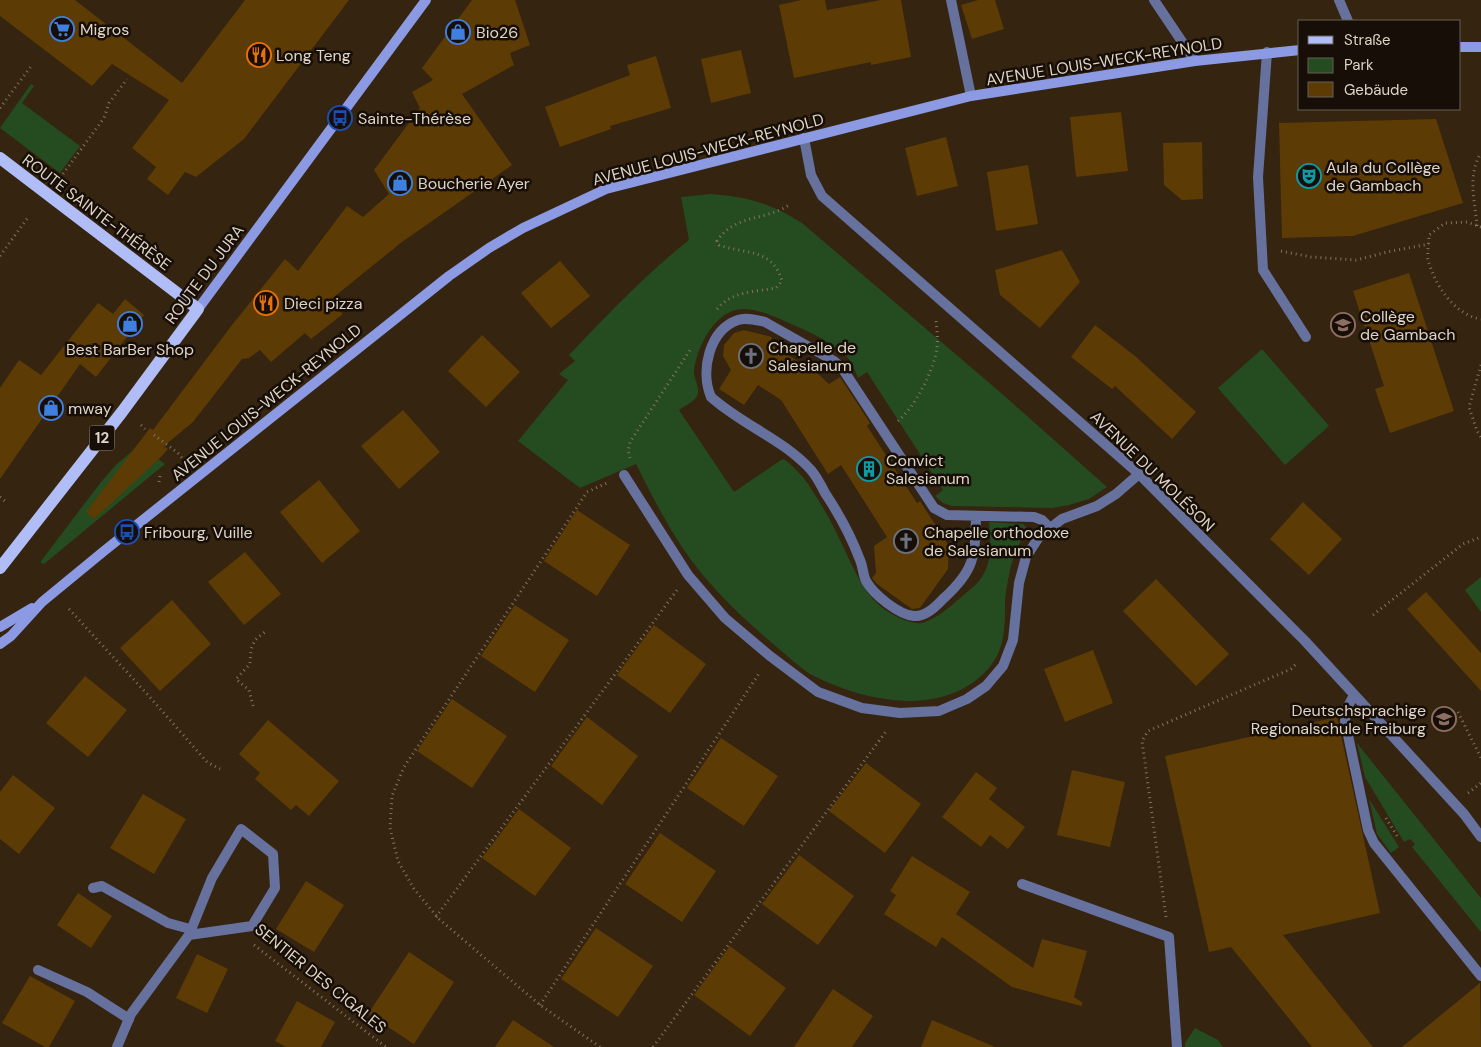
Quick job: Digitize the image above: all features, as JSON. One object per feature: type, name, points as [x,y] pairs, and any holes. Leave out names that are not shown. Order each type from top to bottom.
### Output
[{"type":"main road","name":"ROUTE DU JURA","points":[[1,569],[198,309],[426,0]]},
{"type":"main road","points":[[1461,47],[1481,47]]},
{"type":"main road","name":"AVENUE LOUIS-WECK-REYNOLD","points":[[0,628],[42,602],[449,276],[489,248],[523,228],[606,188],[971,96],[1195,61],[1298,50]]},
{"type":"main road","name":"ROUTE SAINTE-THÉRÈSE","points":[[0,158],[198,309]]},
{"type":"main road","name":"AVENUE LOUIS-WECK-REYNOLD","points":[[0,644],[11,636],[42,602]]},
{"type":"street","points":[[951,0],[971,96]]},
{"type":"street","points":[[1154,0],[1195,61]]},
{"type":"street","points":[[1339,0],[1348,20]]},
{"type":"street","points":[[1267,52],[1258,176],[1263,270],[1306,337]]},
{"type":"street","name":"AVENUE DU MOLÉSON","points":[[804,138],[811,175],[822,196],[1139,474],[1305,641],[1464,814],[1481,837]]},
{"type":"street","points":[[976,516],[973,560],[968,573],[957,586],[924,614],[915,616],[904,613],[886,602],[874,592],[865,580],[860,560],[841,519],[813,472],[783,444],[711,397],[707,387],[706,367],[709,352],[721,331],[729,324],[740,320],[753,319],[765,322],[819,352],[842,368],[934,508],[947,515],[1034,517],[1042,520],[1050,528]]},
{"type":"street","points":[[624,475],[688,575],[725,618],[770,656],[818,692],[862,708],[900,713],[939,711],[967,699],[986,686],[1003,666],[1013,640],[1019,583],[1026,557],[1039,537],[1062,519],[1098,506],[1116,494],[1139,474]]},
{"type":"street","points":[[1354,695],[1347,708],[1345,721],[1368,830],[1374,843],[1481,976]]},
{"type":"street","points":[[92,888],[102,886],[168,923],[190,932],[252,926],[275,888],[273,854],[241,829],[212,878],[190,932],[129,1019],[116,1047]]},
{"type":"street","points":[[1022,884],[1168,937],[1177,1047]]},
{"type":"street","points":[[38,970],[87,992],[129,1019]]},
{"type":"path","points":[[0,108],[32,65]]},
{"type":"path","points":[[60,178],[104,118],[109,103],[127,79]]},
{"type":"path","points":[[1481,153],[1475,163],[1472,175],[1479,226],[1466,222],[1445,223],[1429,235],[1428,258],[1438,283],[1454,306],[1473,318],[1481,319]]},
{"type":"path","points":[[0,256],[29,216]]},
{"type":"path","points":[[1263,248],[1311,257],[1356,260],[1429,244]]},
{"type":"path","points":[[884,432],[909,411],[926,380],[937,350],[936,319]]},
{"type":"path","points":[[1481,365],[1469,407],[1481,437]]},
{"type":"path","points":[[140,426],[145,429]]},
{"type":"path","points":[[154,435],[178,452],[182,458]]},
{"type":"path","points":[[600,1047],[540,1005],[436,917],[414,890],[398,861],[390,828],[392,796],[404,767],[587,492],[624,475]]},
{"type":"path","points":[[0,497],[5,501]]},
{"type":"path","points":[[1373,615],[1462,544],[1481,537]]},
{"type":"path","points":[[436,917],[688,575]]},
{"type":"path","points":[[69,609],[207,762],[220,769]]},
{"type":"path","points":[[253,706],[249,690],[236,679],[250,664],[251,649],[255,640],[266,631]]},
{"type":"path","points":[[540,1005],[770,656]]},
{"type":"path","points":[[1168,937],[1142,741],[1148,731],[1291,669],[1296,664]]},
{"type":"path","points":[[1458,712],[1481,758]]},
{"type":"path","points":[[653,1047],[900,713]]},
{"type":"path","name":"SENTIER DES CIGALES","points":[[241,928],[248,940],[386,1047]]},
{"type":"green space","points":[[31,84],[34,86],[22,103],[80,146],[60,173],[0,128]]},
{"type":"green space","points":[[711,194],[758,202],[779,210],[802,223],[1000,392],[1107,487],[1089,499],[1052,508],[952,506],[943,503],[935,496],[943,490],[867,372],[858,378],[849,359],[842,352],[821,338],[798,327],[768,314],[744,309],[734,310],[725,315],[710,331],[699,351],[694,370],[698,390],[697,396],[679,410],[734,492],[781,460],[784,459],[795,468],[825,511],[862,584],[878,604],[888,612],[917,623],[929,621],[972,588],[984,574],[990,550],[989,522],[1023,524],[1027,528],[1016,551],[1010,570],[1006,589],[1002,644],[999,652],[989,668],[981,676],[952,694],[920,701],[882,699],[833,685],[810,674],[751,625],[703,575],[669,527],[636,464],[580,488],[518,441],[568,380],[559,374],[575,361],[569,355],[642,281],[689,240],[681,197]]},
{"type":"green space","points":[[1262,349],[1329,426],[1285,465],[1218,388]]},
{"type":"green space","points":[[139,445],[165,464],[44,564],[41,563],[101,482],[116,465]]},
{"type":"green space","points":[[1481,577],[1481,612],[1465,590]]},
{"type":"green space","points":[[1357,743],[1481,898],[1481,932],[1412,847],[1415,844],[1410,839],[1404,842],[1365,777]]},
{"type":"green space","points":[[1369,799],[1399,847],[1391,853],[1377,834]]},
{"type":"green space","points":[[1195,1028],[1218,1040],[1223,1047],[1185,1047],[1185,1043]]},
{"type":"building","points":[[0,0],[75,0],[182,83],[245,0],[349,0],[244,139],[196,177],[185,172],[168,195],[147,179],[156,167],[132,148],[169,100],[112,64],[92,86],[0,16]]},
{"type":"building","points":[[472,0],[515,0],[530,45],[510,53],[514,65],[462,94],[512,165],[402,242],[329,301],[343,314],[311,339],[305,333],[271,362],[260,350],[249,358],[242,359],[193,422],[164,446],[168,449],[160,458],[94,519],[86,512],[150,428],[153,430],[232,325],[285,259],[298,271],[347,206],[363,217],[389,194],[374,170],[420,108],[412,92],[433,80],[422,68]]},
{"type":"building","points":[[801,0],[825,0],[827,10],[881,0],[901,0],[911,57],[871,65],[871,62],[794,78],[779,5]]},
{"type":"building","points":[[978,0],[995,0],[1004,29],[972,39],[961,5]]},
{"type":"building","points":[[741,50],[751,93],[711,103],[701,59]]},
{"type":"building","points":[[656,56],[671,108],[610,126],[611,129],[560,147],[545,107],[630,75],[627,65]]},
{"type":"building","points":[[1121,112],[1128,171],[1076,177],[1070,117]]},
{"type":"building","points":[[1436,119],[1463,203],[1353,236],[1282,238],[1279,123]]},
{"type":"building","points":[[946,137],[958,186],[917,196],[905,148]]},
{"type":"building","points":[[1202,142],[1203,199],[1182,200],[1164,185],[1163,143]]},
{"type":"building","points":[[1028,165],[1038,224],[996,231],[987,172]]},
{"type":"building","points":[[1062,250],[1080,282],[1040,328],[1000,295],[995,270]]},
{"type":"building","points":[[560,261],[590,296],[551,328],[521,293]]},
{"type":"building","points":[[1409,273],[1454,411],[1390,433],[1375,389],[1384,386],[1353,291]]},
{"type":"building","points":[[125,299],[144,315],[96,377],[80,364],[0,479],[0,388],[19,360],[41,375],[98,303],[113,314]]},
{"type":"building","points":[[1095,325],[1135,356],[1196,412],[1172,439],[1115,386],[1112,389],[1071,357]]},
{"type":"building","name":"Convict Salesianum","points":[[744,330],[772,337],[770,344],[817,373],[829,384],[840,377],[870,423],[867,426],[917,503],[920,501],[949,546],[948,569],[920,608],[912,609],[877,584],[872,578],[876,573],[874,546],[887,537],[841,465],[828,474],[781,400],[758,385],[744,405],[719,389],[731,370],[723,356],[724,345],[734,333]]},
{"type":"building","points":[[482,335],[520,372],[486,407],[448,371]]},
{"type":"building","points":[[403,410],[440,452],[399,489],[361,446]]},
{"type":"building","points":[[319,480],[360,531],[322,563],[280,512]]},
{"type":"building","points":[[1303,502],[1342,539],[1309,575],[1270,539]]},
{"type":"building","points":[[577,510],[630,545],[597,596],[544,561]]},
{"type":"building","points":[[245,552],[281,594],[244,625],[208,582]]},
{"type":"building","points":[[1156,579],[1229,654],[1196,686],[1123,611]]},
{"type":"building","points":[[1426,592],[1481,653],[1481,691],[1407,609]]},
{"type":"building","points":[[172,600],[211,644],[160,691],[120,648]]},
{"type":"building","points":[[515,605],[569,640],[535,692],[481,656]]},
{"type":"building","points":[[654,625],[706,664],[670,713],[617,675]]},
{"type":"building","points":[[1093,650],[1113,703],[1065,722],[1044,669]]},
{"type":"building","points":[[85,676],[127,710],[88,757],[46,723]]},
{"type":"building","points":[[452,699],[507,736],[472,788],[417,751]]},
{"type":"building","points":[[587,717],[638,756],[602,805],[551,766]]},
{"type":"building","points":[[1337,717],[1380,913],[1283,935],[1373,1047],[1312,1047],[1231,947],[1209,952],[1165,756]]},
{"type":"building","points":[[268,720],[339,781],[309,816],[296,805],[291,810],[255,779],[260,773],[239,754]]},
{"type":"building","points":[[721,738],[778,776],[744,826],[687,788]]},
{"type":"building","points":[[866,763],[921,804],[885,853],[829,811]]},
{"type":"building","points":[[1072,770],[1125,782],[1110,847],[1057,835]]},
{"type":"building","points":[[976,772],[997,788],[989,799],[1025,827],[1008,849],[990,835],[981,847],[942,817]]},
{"type":"building","points":[[13,775],[55,808],[19,854],[0,839],[0,792]]},
{"type":"building","points":[[143,794],[186,819],[154,874],[110,848]]},
{"type":"building","points":[[519,809],[571,848],[535,896],[482,858]]},
{"type":"building","points":[[660,833],[716,871],[682,922],[625,884]]},
{"type":"building","points":[[799,855],[854,896],[818,945],[762,904]]},
{"type":"building","points":[[912,856],[970,892],[956,914],[1033,968],[1042,939],[1087,951],[1074,997],[1083,1003],[1081,1006],[1012,987],[942,937],[936,947],[884,914],[896,895],[890,891]]},
{"type":"building","points":[[306,881],[344,905],[314,952],[276,929]]},
{"type":"building","points":[[78,893],[112,916],[91,948],[57,925]]},
{"type":"building","points":[[596,928],[653,966],[618,1017],[561,979]]},
{"type":"building","points":[[730,946],[786,988],[750,1036],[694,995]]},
{"type":"building","points":[[409,952],[454,982],[414,1044],[368,1014]]},
{"type":"building","points":[[197,954],[228,969],[207,1013],[176,998]]},
{"type":"building","points":[[30,976],[75,1001],[49,1047],[45,1047],[2,1023]]},
{"type":"building","points":[[1480,983],[1481,1047],[1402,1047]]},
{"type":"building","points":[[833,989],[873,1016],[852,1047],[794,1047]]},
{"type":"building","points":[[297,1001],[335,1022],[321,1047],[286,1047],[275,1041]]},
{"type":"building","points":[[513,1020],[554,1047],[495,1047]]},
{"type":"building","points":[[932,1020],[995,1047],[921,1047]]},
{"type":"place","name":"Migros","points":[[62,29]]},
{"type":"place","name":"Bio26","points":[[458,32]]},
{"type":"place","name":"Long Teng","points":[[259,55]]},
{"type":"place","name":"Sainte-Thérèse","points":[[340,118]]},
{"type":"place","name":"Aula du Collège de Gambach","points":[[1309,176]]},
{"type":"place","name":"Boucherie Ayer","points":[[400,183]]},
{"type":"place","name":"Dieci pizza","points":[[266,303]]},
{"type":"place","name":"Best BarBer Shop","points":[[130,324]]},
{"type":"place","name":"Collège de Gambach","points":[[1343,325]]},
{"type":"place","name":"Chapelle de Salesianum","points":[[751,356]]},
{"type":"place","name":"mway","points":[[51,408]]},
{"type":"place","name":"Convict Salesianum","points":[[869,469]]},
{"type":"place","name":"Fribourg, Vuille","points":[[127,532]]},
{"type":"place","name":"Chapelle orthodoxe de Salesianum","points":[[906,541]]},
{"type":"place","name":"Deutschsprachige Regionalschule Freiburg","points":[[1444,719]]}]
